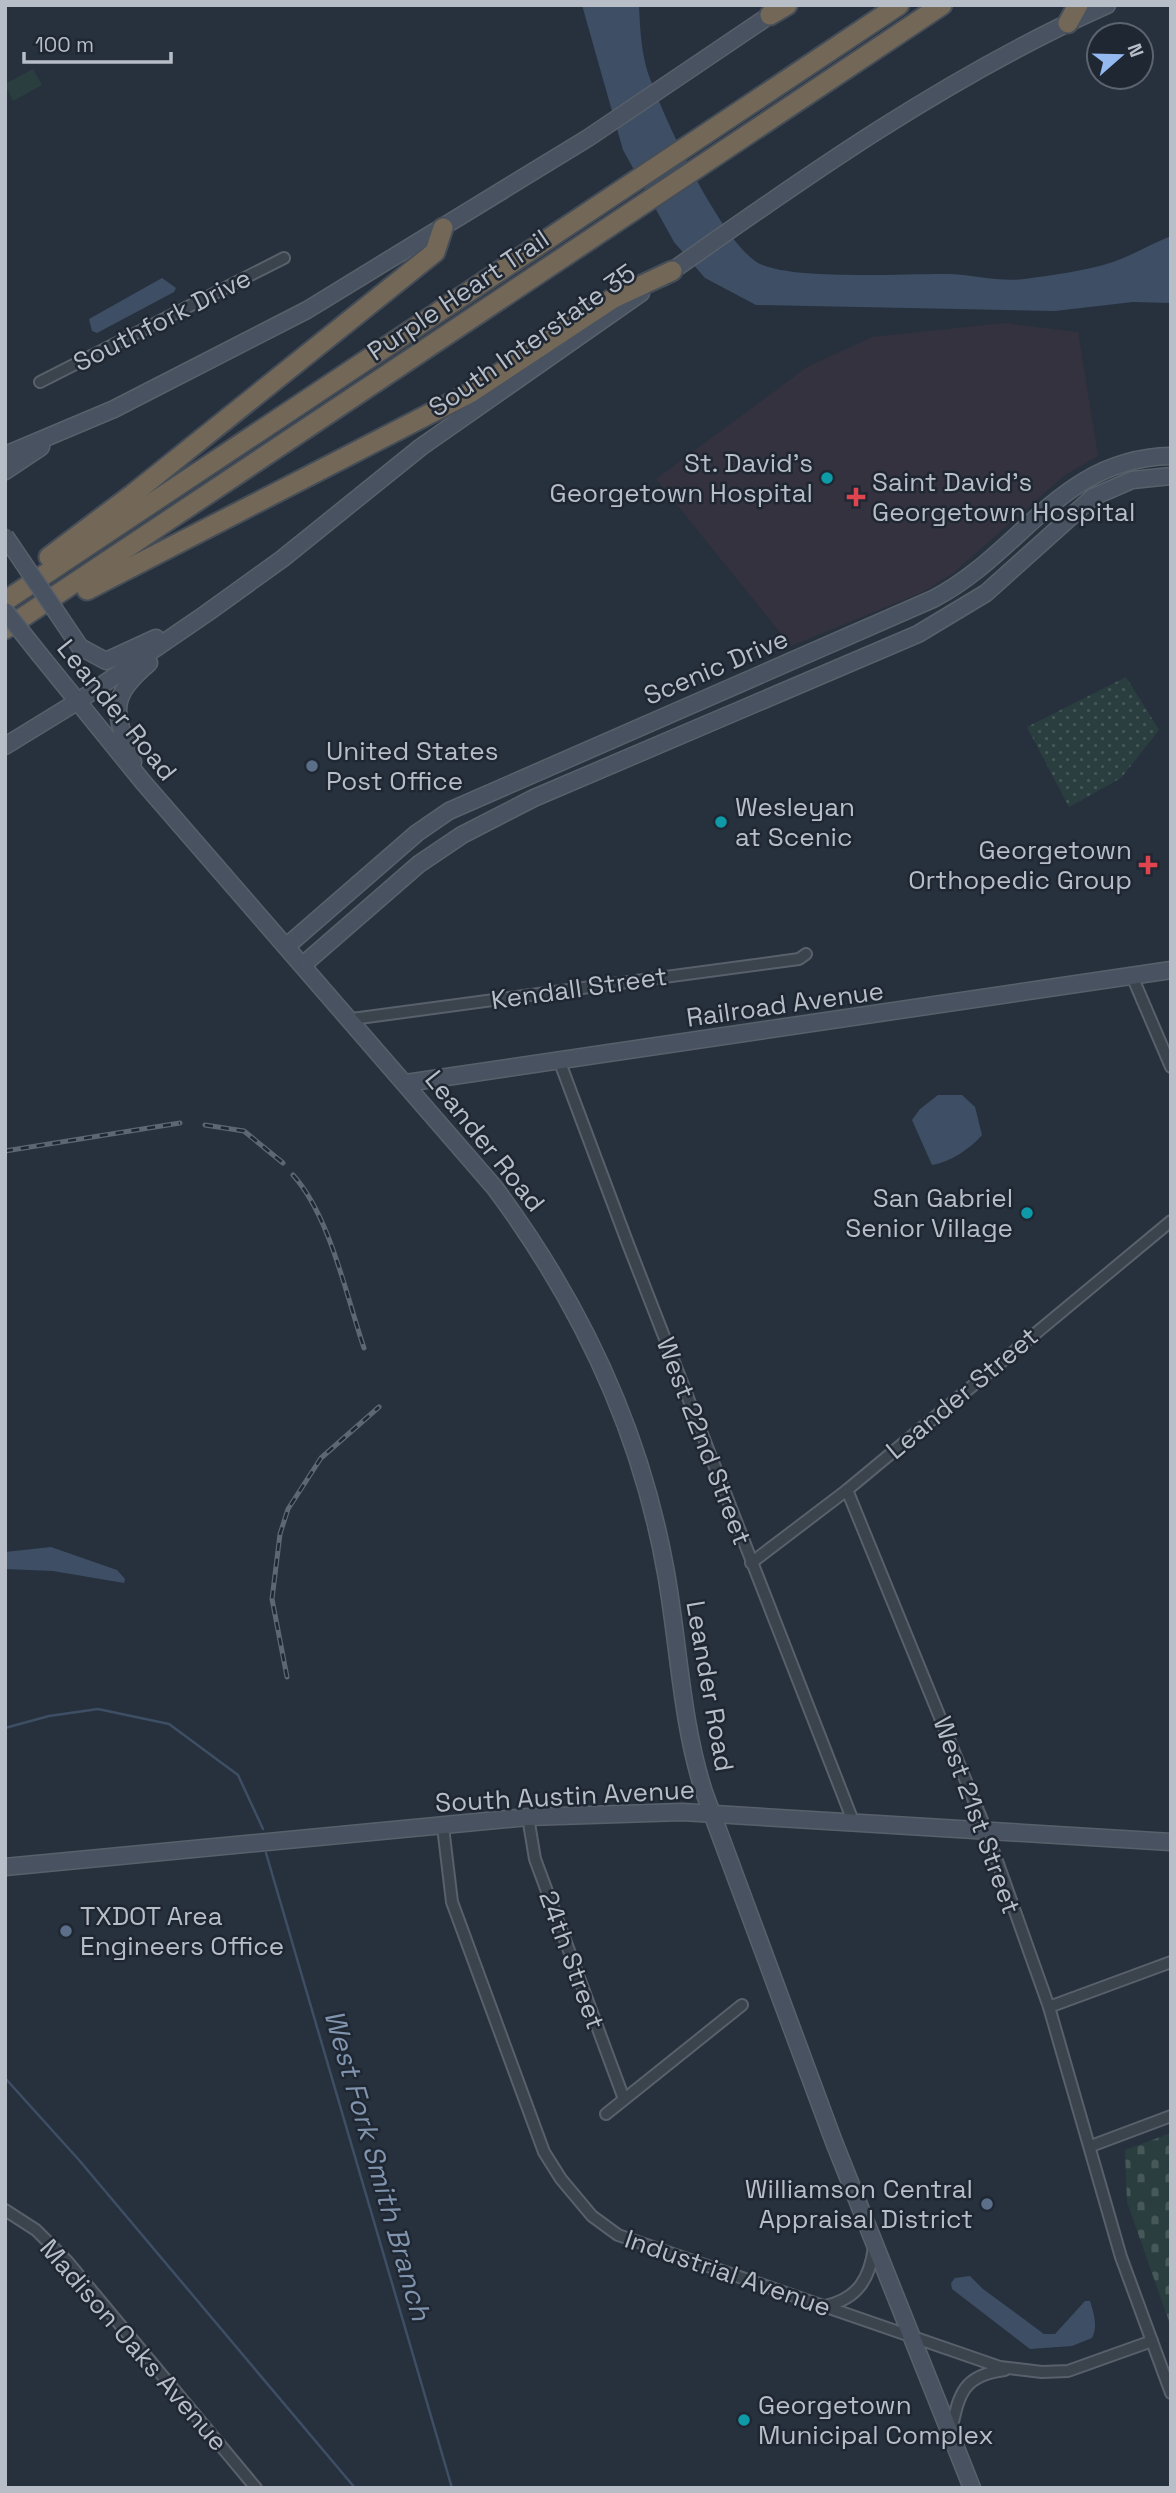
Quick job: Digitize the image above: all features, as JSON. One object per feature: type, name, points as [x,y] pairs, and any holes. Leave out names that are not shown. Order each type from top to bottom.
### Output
[{"type":"highway","name":"Purple Heart Trail","points":[[5,601],[898,5]]},
{"type":"highway","name":"Purple Heart Trail","points":[[5,629],[942,5]]},
{"type":"highway","points":[[1068,23],[1078,5]]},
{"type":"highway","points":[[5,589],[133,494],[435,253],[443,228]]},
{"type":"highway","points":[[65,590],[88,590],[429,415],[502,374],[612,299],[672,271]]},
{"type":"main road","name":"South Interstate 35","points":[[5,746],[80,701],[206,613],[282,559],[421,447],[672,271],[868,139],[927,101],[1068,23],[1107,5]]},
{"type":"main road","points":[[5,455],[114,409],[307,310],[588,138],[780,9]]},
{"type":"main road","points":[[5,471],[82,421]]},
{"type":"main road","name":"Scenic Drive","points":[[288,945],[417,833],[449,811],[550,764],[908,611],[974,574],[1082,480],[1136,458],[1171,456]]},
{"type":"main road","name":"Scenic Drive","points":[[304,964],[419,864],[462,835],[561,788],[918,634],[986,593],[1093,496],[1132,480],[1171,475]]},
{"type":"main road","points":[[5,536],[80,647],[106,661],[206,613]]},
{"type":"main road","points":[[974,574],[986,593]]},
{"type":"main road","name":"Leander Road","points":[[5,611],[138,776],[288,945],[495,1188],[530,1235],[595,1348],[640,1461],[657,1526],[691,1751],[711,1813],[875,2244],[972,2488]]},
{"type":"main road","points":[[908,611],[918,634]]},
{"type":"main road","points":[[138,776],[120,725],[117,704],[123,688],[206,613]]},
{"type":"main road","points":[[809,654],[818,676]]},
{"type":"main road","points":[[701,701],[710,723]]},
{"type":"main road","points":[[550,764],[561,788]]},
{"type":"main road","points":[[449,811],[462,835]]},
{"type":"main road","name":"Railroad Avenue","points":[[406,1083],[1171,970]]},
{"type":"main road","name":"South Austin Avenue","points":[[5,1867],[528,1817],[711,1813],[1171,1842]]},
{"type":"street","name":"Southfork Drive","points":[[40,382],[284,258]]},
{"type":"street","name":"Kendall Street","points":[[352,1019],[799,959],[806,954]]},
{"type":"street","points":[[1132,976],[1171,1067]]},
{"type":"street","name":"West 22nd Street","points":[[559,1060],[751,1563],[853,1821]]},
{"type":"street","name":"Leander Street","points":[[751,1563],[847,1490],[1171,1221]]},
{"type":"street","name":"West 21st Street","points":[[847,1490],[986,1830],[1049,2007],[1121,2257],[1171,2393]]},
{"type":"street","name":"24th Street","points":[[528,1817],[536,1859],[624,2099]]},
{"type":"street","name":"Industrial Avenue","points":[[443,1826],[452,1902],[544,2152],[561,2179],[592,2216],[618,2235],[1011,2369],[1068,2371],[1152,2341]]},
{"type":"street","points":[[1049,2007],[1171,1962]]},
{"type":"street","points":[[606,2114],[742,2005]]},
{"type":"street","points":[[1091,2146],[1171,2116]]},
{"type":"street","name":"Madison Oaks Avenue","points":[[5,2210],[36,2230],[67,2261],[256,2488]]},
{"type":"street","points":[[823,2306],[837,2304],[858,2291],[871,2268],[875,2244]]},
{"type":"street","points":[[951,2431],[958,2398],[965,2387],[974,2378],[1011,2369]]},
{"type":"shaded area","name":"Saint David's Georgetown Hospital","points":[[1004,323],[1078,332],[1098,456],[1065,475],[953,573],[923,592],[791,646],[656,479],[807,367],[872,337]]},
{"type":"green space","points":[[33,69],[42,85],[13,101],[5,84]]},
{"type":"green space","points":[[1126,677],[1159,730],[1121,778],[1069,807],[1027,727]]},
{"type":"green space","points":[[1171,2133],[1171,2327],[1127,2202],[1125,2150]]},
{"type":"water","points":[[582,5],[639,5],[646,65],[666,118],[709,202],[740,247],[755,261],[770,268],[819,274],[950,274],[1015,280],[1102,265],[1171,236],[1171,303],[1133,302],[1055,311],[756,305],[705,278],[674,242],[623,150]]},
{"type":"water","points":[[162,278],[176,288],[174,292],[97,333],[92,331],[89,319]]},
{"type":"water","points":[[938,1095],[962,1095],[975,1107],[982,1135],[959,1154],[932,1165],[912,1120],[920,1109]]},
{"type":"water","points":[[51,1547],[117,1570],[125,1579],[124,1583],[53,1571],[5,1569],[5,1552]]},
{"type":"water","points":[[970,2276],[983,2289],[1044,2334],[1055,2334],[1085,2301],[1090,2301],[1095,2324],[1092,2338],[1072,2346],[1030,2349],[952,2289],[951,2283],[955,2278]]},
{"type":"waterway","name":"West Fork Smith Branch","points":[[5,1728],[49,1716],[98,1709],[169,1724],[238,1775],[263,1829]]},
{"type":"waterway","name":"West Fork Smith Branch","points":[[266,1853],[452,2488]]},
{"type":"waterway","points":[[5,2078],[79,2160],[355,2488]]},
{"type":"railway","points":[[5,1151],[180,1123]]},
{"type":"railway","points":[[205,1125],[244,1131],[283,1163]]},
{"type":"railway","points":[[293,1175],[306,1192],[327,1234],[364,1348]]},
{"type":"railway","points":[[287,1677],[272,1599],[280,1534],[288,1509],[321,1458],[379,1407]]},
{"type":"place","name":"St. David's Georgetown Hospital","points":[[827,478]]},
{"type":"place","name":"Saint David's Georgetown Hospital","points":[[856,497]]},
{"type":"place","name":"United States Post Office","points":[[312,766]]},
{"type":"place","name":"Wesleyan at Scenic","points":[[721,822]]},
{"type":"place","name":"Georgetown Orthopedic Group","points":[[1148,865]]},
{"type":"place","name":"San Gabriel Senior Village","points":[[1027,1213]]},
{"type":"place","name":"TXDOT Area Engineers Office","points":[[66,1931]]},
{"type":"place","name":"Williamson Central Appraisal District","points":[[987,2204]]},
{"type":"place","name":"Georgetown Municipal Complex","points":[[744,2420]]}]
